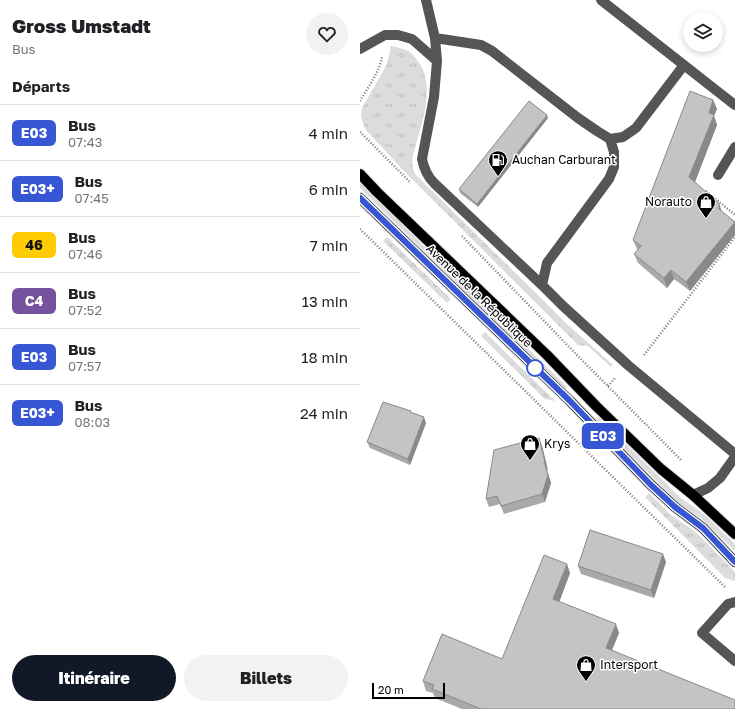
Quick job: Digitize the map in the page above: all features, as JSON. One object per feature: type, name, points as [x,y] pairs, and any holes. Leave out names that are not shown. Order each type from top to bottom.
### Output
[{"type":"main road","name":"Avenue de la République","points":[[360,174],[547,355],[596,406],[661,469],[713,512],[735,534]]},
{"type":"main road","name":"Avenue de la République","points":[[360,198],[570,401],[650,484],[675,507],[703,528],[735,562]]},
{"type":"lane","points":[[426,0],[435,38],[438,61],[434,97],[422,159],[427,175],[563,306],[629,366],[735,455],[720,478],[708,488],[693,495]]},
{"type":"lane","points":[[601,0],[735,105]]},
{"type":"lane","points":[[360,49],[385,35],[398,35],[412,39],[438,61]]},
{"type":"lane","points":[[435,38],[481,45],[492,51],[578,118],[610,139],[614,152],[614,167],[609,179],[547,263],[542,285]]},
{"type":"lane","points":[[610,139],[623,137],[636,128],[684,64]]},
{"type":"lane","points":[[718,175],[735,147]]},
{"type":"lane","points":[[735,602],[728,604],[702,633],[735,661]]},
{"type":"path","points":[[360,101],[381,63],[384,52]]},
{"type":"path","points":[[360,132],[415,188]]},
{"type":"path","points":[[706,191],[735,215]]},
{"type":"path","points":[[360,229],[730,591]]},
{"type":"path","points":[[459,233],[687,466]]},
{"type":"path","points":[[640,360],[735,237]]},
{"type":"green space","points":[[391,46],[406,50],[412,54],[423,70],[426,82],[426,107],[412,162],[415,174],[567,324],[613,365],[611,367],[588,346],[578,345],[403,170],[365,129],[361,116],[362,108],[387,64]]},
{"type":"green space","points":[[360,183],[567,387],[565,390],[360,188]]},
{"type":"green space","points":[[387,237],[451,299],[447,303],[383,241]]},
{"type":"green space","points":[[485,332],[555,401],[545,399],[481,336]]},
{"type":"green space","points":[[598,417],[681,498],[705,515],[735,544],[735,551],[702,519],[679,503],[595,420]]},
{"type":"green space","points":[[649,493],[671,515],[702,538],[735,572],[735,581],[725,578],[645,497]]},
{"type":"building","points":[[690,91],[713,100],[709,113],[714,115],[689,177],[719,203],[719,209],[735,222],[686,282],[671,270],[664,278],[634,254],[641,246],[633,240]]},
{"type":"building","points":[[529,101],[547,115],[477,204],[459,189]]},
{"type":"building","points":[[383,402],[424,417],[408,459],[367,442]]},
{"type":"building","points":[[539,438],[548,475],[542,494],[501,506],[497,496],[486,499],[494,450]]},
{"type":"building","points":[[590,530],[663,554],[651,590],[578,566]]},
{"type":"building","points":[[544,555],[567,564],[553,599],[616,624],[606,648],[735,700],[735,709],[481,709],[432,689],[434,685],[423,681],[442,634],[502,659]]},
{"type":"bus line","name":"E03","points":[[360,198],[570,401],[650,484],[675,507],[703,528],[735,562]]},
{"type":"place","name":"Auchan Carburant","points":[[498,177]]},
{"type":"place","name":"Norauto","points":[[706,219]]},
{"type":"place","name":"Krys","points":[[530,461]]},
{"type":"place","name":"Intersport","points":[[586,682]]}]
